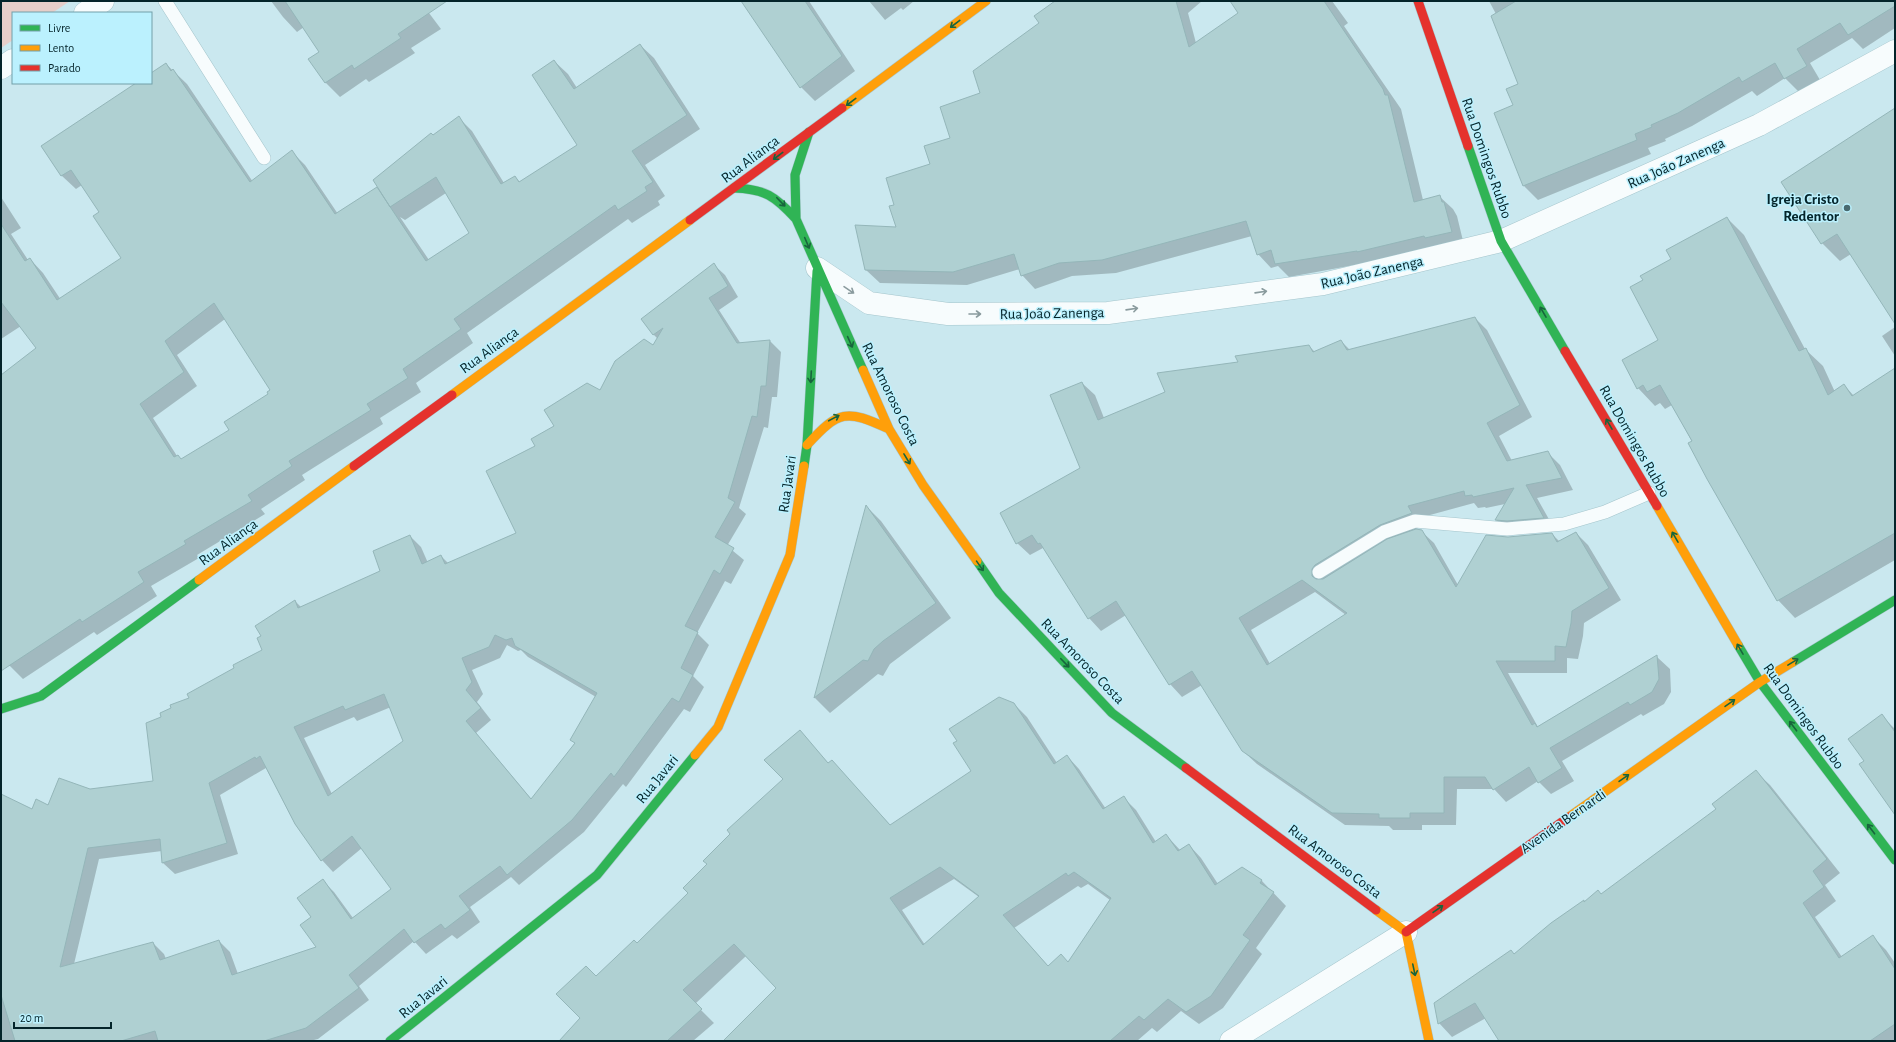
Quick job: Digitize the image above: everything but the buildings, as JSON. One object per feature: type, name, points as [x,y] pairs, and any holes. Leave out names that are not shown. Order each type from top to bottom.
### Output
[{"type":"street","points":[[86,12],[103,1]]},
{"type":"street","name":"Rua Aliança","points":[[1,709],[41,696],[734,188],[986,1]]},
{"type":"street","name":"Rua Domingos Rubbo","points":[[1418,1],[1501,241],[1760,682],[1895,860]]},
{"type":"street","name":"Rua João Zanenga","points":[[817,268],[869,303],[948,314],[1108,313],[1323,284],[1501,241],[1759,125],[1895,51]]},
{"type":"street","points":[[1,68],[12,61]]},
{"type":"street","name":"Rua Amoroso Costa","points":[[796,219],[795,174],[809,132]]},
{"type":"street","name":"Rua Amoroso Costa","points":[[734,188],[758,189],[777,198],[796,219],[889,429],[923,485],[999,593],[1112,713],[1406,932]]},
{"type":"street","name":"Rua Javari","points":[[390,1041],[597,875],[718,727],[790,555],[807,445],[817,268]]},
{"type":"street","name":"Rua Javari","points":[[807,445],[830,420],[839,415],[852,414],[889,429]]},
{"type":"street","name":"Avenida Bernardi","points":[[1231,1041],[1406,932],[1760,682],[1895,600]]},
{"type":"street","points":[[1406,932],[1429,1041]]},
{"type":"lane","points":[[165,1],[264,158]]},
{"type":"lane","points":[[1319,572],[1384,532],[1415,521],[1507,530],[1564,524],[1605,512],[1649,493]]},
{"type":"shaded area","points":[[1,1],[70,1],[54,12],[12,12],[12,41],[1,48]]},
{"type":"traffic: fast","points":[[796,219],[795,175],[809,132]]},
{"type":"traffic: fast","points":[[1468,146],[1501,241],[1565,351]]},
{"type":"traffic: fast","points":[[734,188],[754,190],[769,195],[796,219],[863,370]]},
{"type":"traffic: fast","points":[[804,466],[807,445],[817,271]]},
{"type":"traffic: fast","points":[[977,561],[999,593],[1112,713],[1186,768]]},
{"type":"traffic: fast","points":[[1,709],[41,696],[199,580]]},
{"type":"traffic: fast","points":[[1793,662],[1895,600]]},
{"type":"traffic: fast","points":[[1738,645],[1760,682],[1895,860]]},
{"type":"traffic: fast","points":[[390,1041],[597,875],[695,755]]},
{"type":"traffic: slow","points":[[842,108],[986,1]]},
{"type":"traffic: slow","points":[[452,395],[690,220]]},
{"type":"traffic: slow","points":[[863,370],[889,429],[923,485],[977,561]]},
{"type":"traffic: slow","points":[[807,445],[827,425],[844,416],[863,418],[889,429]]},
{"type":"traffic: slow","points":[[199,580],[354,466]]},
{"type":"traffic: slow","points":[[695,755],[718,727],[790,555],[804,466]]},
{"type":"traffic: slow","points":[[1657,506],[1738,645]]},
{"type":"traffic: slow","points":[[1569,817],[1760,682],[1793,662]]},
{"type":"traffic: slow","points":[[1376,910],[1406,932],[1429,1041]]},
{"type":"traffic: jam","points":[[1418,1],[1468,146]]},
{"type":"traffic: jam","points":[[690,220],[842,108]]},
{"type":"traffic: jam","points":[[1565,351],[1657,506]]},
{"type":"traffic: jam","points":[[354,466],[452,395]]},
{"type":"traffic: jam","points":[[1186,768],[1376,910]]},
{"type":"traffic: jam","points":[[1406,932],[1569,817]]},
{"type":"place","name":"Igreja Cristo Redentor","points":[[1847,208]]}]
